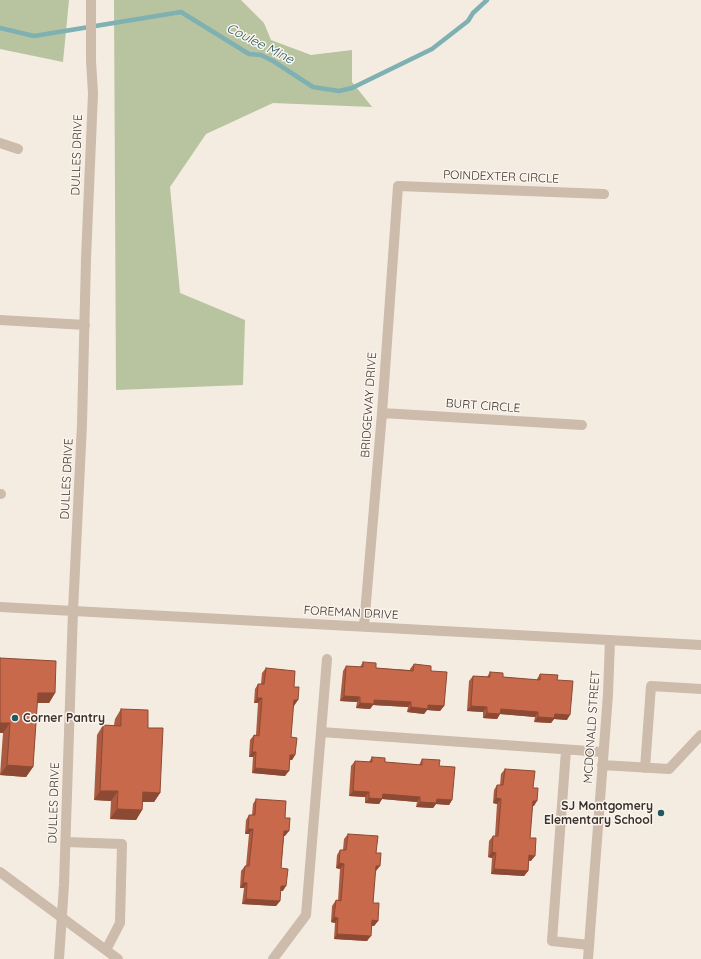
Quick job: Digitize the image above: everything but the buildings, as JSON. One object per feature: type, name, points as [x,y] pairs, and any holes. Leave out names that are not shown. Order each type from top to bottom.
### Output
[{"type":"street","name":"DULLES DRIVE","points":[[59,959],[66,842],[82,424],[93,93],[91,62],[91,0]]},
{"type":"street","points":[[0,143],[18,149]]},
{"type":"street","name":"POINDEXTER CIRCLE","points":[[398,186],[604,194]]},
{"type":"street","name":"BRIDGEWAY DRIVE","points":[[364,626],[382,413],[398,186]]},
{"type":"street","points":[[0,320],[85,325]]},
{"type":"street","name":"BURT CIRCLE","points":[[382,413],[582,425]]},
{"type":"street","name":"FOREMAN DRIVE","points":[[0,607],[701,645]]},
{"type":"street","name":"MCDONALD STREET","points":[[588,959],[610,640]]},
{"type":"street","points":[[273,959],[306,915],[327,659]]},
{"type":"street","points":[[645,768],[651,686],[701,689]]},
{"type":"street","points":[[321,732],[603,752]]},
{"type":"street","points":[[602,765],[669,769],[701,735]]},
{"type":"street","points":[[566,750],[552,941],[589,945]]},
{"type":"street","points":[[66,842],[122,844],[120,923],[106,950]]},
{"type":"street","points":[[0,872],[118,959]]},
{"type":"green space","points":[[0,0],[69,0],[63,62],[0,49]]},
{"type":"green space","points":[[114,0],[241,0],[264,23],[271,40],[311,55],[352,50],[352,82],[372,107],[273,103],[206,134],[170,187],[180,293],[245,320],[243,385],[116,390]]},
{"type":"waterway","name":"Coulee Mine","points":[[0,28],[34,36],[181,12],[249,54],[261,55],[273,61],[313,87],[339,91],[352,88],[432,49],[468,21],[473,13],[487,0]]},
{"type":"place","name":"Corner Pantry","points":[[15,718]]},
{"type":"place","name":"SJ Montgomery Elementary School","points":[[661,813]]}]
